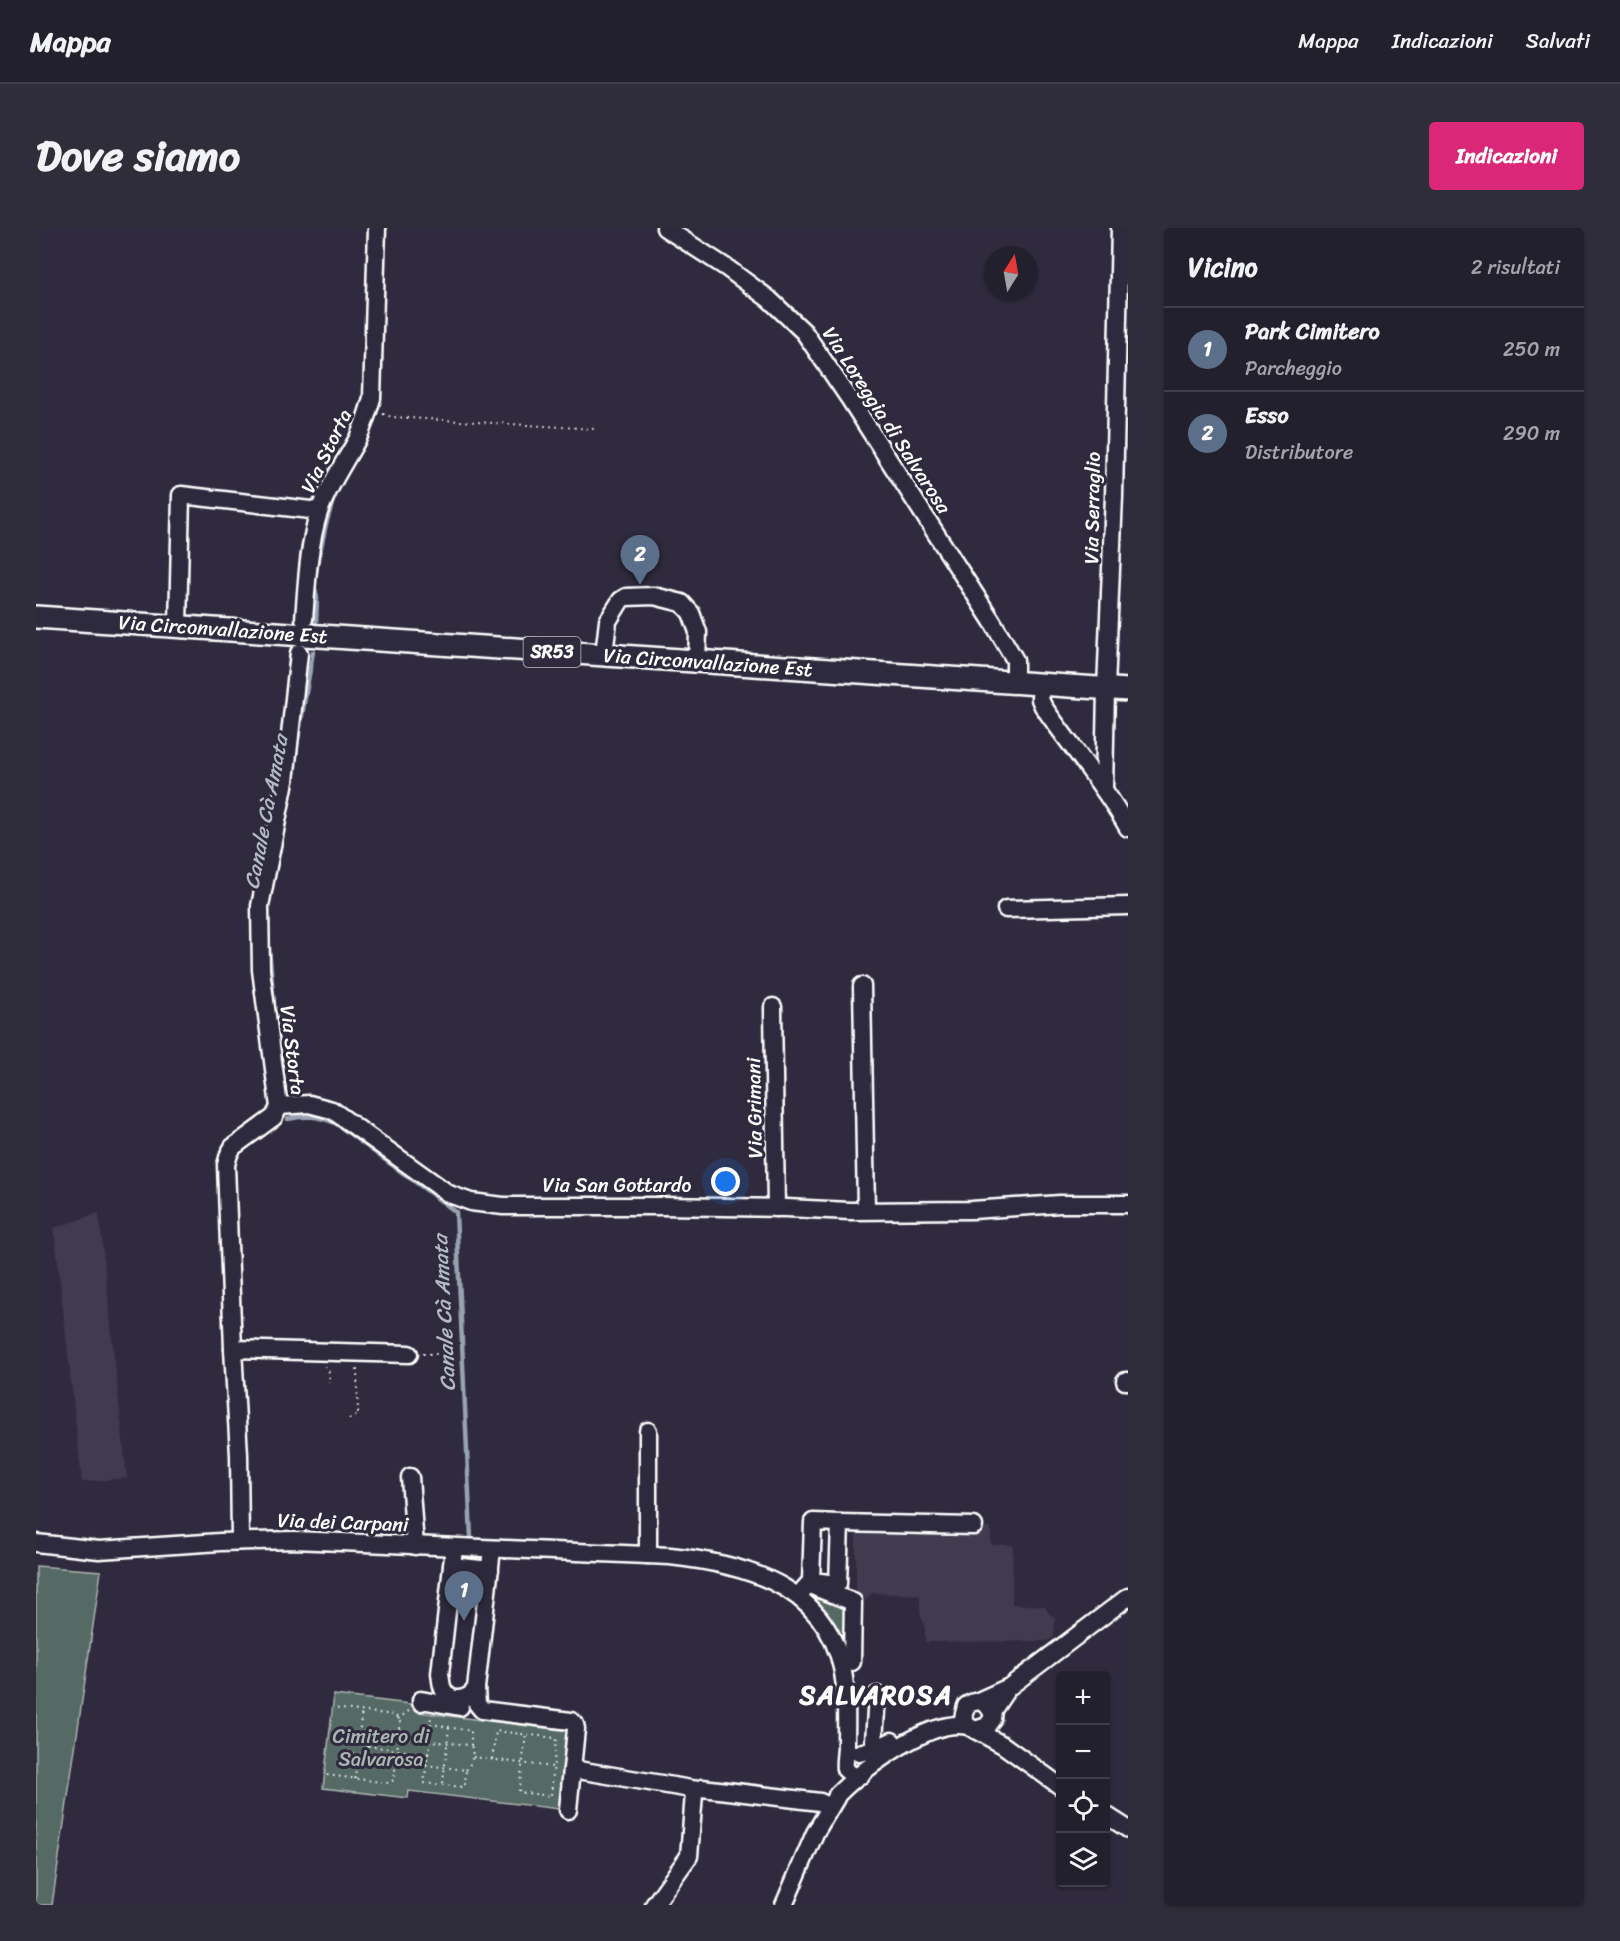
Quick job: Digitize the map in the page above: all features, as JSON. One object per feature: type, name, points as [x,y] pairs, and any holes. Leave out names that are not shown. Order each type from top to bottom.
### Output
[{"type":"main road","name":"Via Circonvallazione Est","points":[[36,616],[1128,690]]},
{"type":"street","name":"Via Storta","points":[[304,619],[308,568],[319,511],[358,437],[372,398],[377,228]]},
{"type":"street","name":"Via Loreggia di Salvarosa","points":[[665,228],[727,268],[769,299],[804,332],[992,621],[1015,660],[1015,682]]},
{"type":"street","name":"Via Serraglio","points":[[1104,790],[1114,507],[1120,228]]},
{"type":"street","points":[[178,626],[181,495],[319,511]]},
{"type":"street","points":[[604,655],[608,621],[621,600],[626,597],[654,596],[682,603],[691,613],[698,632],[698,661]]},
{"type":"street","name":"Via Storta","points":[[240,1541],[239,1455],[227,1161],[231,1150],[276,1115],[279,1106],[261,970],[260,906],[285,781],[299,653]]},
{"type":"street","points":[[1041,684],[1041,703],[1104,790],[1128,828]]},
{"type":"street","points":[[1006,909],[1128,906]]},
{"type":"street","points":[[862,986],[867,1210]]},
{"type":"street","name":"Via Grimani","points":[[772,1007],[776,1208]]},
{"type":"street","name":"Via San Gottardo","points":[[279,1106],[309,1104],[332,1110],[449,1194],[477,1204],[850,1211],[972,1210],[1060,1204],[1128,1204]]},
{"type":"street","points":[[233,1349],[409,1354]]},
{"type":"street","points":[[648,1431],[648,1555]]},
{"type":"street","points":[[410,1477],[415,1546]]},
{"type":"street","points":[[805,1587],[813,1522],[974,1526]]},
{"type":"street","points":[[805,1587],[838,1584],[840,1522]]},
{"type":"street","name":"Via dei Carpani","points":[[36,1543],[99,1550],[294,1540],[648,1555],[689,1559],[744,1570],[774,1581],[805,1587],[836,1651],[845,1684],[846,1728],[856,1763]]},
{"type":"street","points":[[454,1548],[441,1674],[442,1688],[447,1696],[456,1699],[466,1699],[476,1688]]},
{"type":"street","points":[[482,1710],[477,1704],[476,1688],[492,1549]]},
{"type":"street","points":[[452,1566],[490,1570]]},
{"type":"street","points":[[805,1587],[853,1602],[852,1662]]},
{"type":"street","points":[[784,1905],[815,1833],[856,1763],[884,1745],[1009,1687],[1128,1597]]},
{"type":"street","points":[[856,1763],[954,1725],[971,1728],[987,1726],[1009,1687]]},
{"type":"street","points":[[874,1741],[877,1695]]},
{"type":"street","points":[[426,1708],[421,1700],[571,1721],[575,1724],[576,1729],[568,1810]]},
{"type":"street","points":[[1012,1752],[986,1704],[972,1704],[963,1714],[971,1728],[1012,1752],[1056,1783]]},
{"type":"street","points":[[572,1769],[697,1790],[702,1788],[820,1802],[834,1801]]},
{"type":"street","points":[[654,1905],[689,1856],[694,1794],[697,1790]]},
{"type":"street","points":[[1110,1818],[1128,1829]]},
{"type":"path","points":[[369,410],[392,417],[595,429]]},
{"type":"path","points":[[349,1419],[358,1415],[356,1353]]},
{"type":"path","points":[[409,1354],[453,1354]]},
{"type":"path","points":[[327,1775],[389,1783],[394,1780],[400,1722],[395,1715],[333,1708]]},
{"type":"path","points":[[426,1708],[430,1724],[471,1731],[473,1757],[466,1770],[463,1787],[424,1783],[430,1741],[471,1744]]},
{"type":"path","points":[[359,1734],[362,1711]]},
{"type":"path","points":[[442,1785],[449,1727]]},
{"type":"path","points":[[492,1760],[496,1731],[526,1734],[556,1738],[551,1796],[519,1792],[526,1734]]},
{"type":"path","points":[[359,1734],[364,1737],[368,1746]]},
{"type":"path","points":[[357,1755],[349,1750],[347,1744],[350,1738],[359,1734]]},
{"type":"path","points":[[368,1746],[428,1754]]},
{"type":"path","points":[[357,1755],[363,1753],[368,1746]]},
{"type":"path","points":[[355,1779],[357,1755]]},
{"type":"path","points":[[473,1757],[553,1767]]},
{"type":"path","points":[[426,1765],[466,1770]]},
{"type":"shaded area","points":[[99,1213],[127,1478],[82,1482],[54,1228]]},
{"type":"shaded area","points":[[856,1526],[991,1528],[991,1545],[1013,1545],[1012,1604],[1045,1606],[1049,1614],[1055,1617],[1054,1637],[1047,1641],[925,1642],[920,1595],[872,1593],[866,1600],[856,1600]]},
{"type":"green space","points":[[36,1566],[101,1571],[52,1905],[36,1905]]},
{"type":"green space","points":[[814,1593],[850,1605],[849,1635],[838,1634],[811,1596]]},
{"type":"green space","name":"Cimitero di Salvarosa","points":[[334,1695],[410,1704],[418,1712],[569,1731],[559,1809],[409,1791],[408,1798],[323,1788]]},
{"type":"waterway","name":"Canale Cà Amata","points":[[315,576],[334,497]]},
{"type":"waterway","name":"Canale Cà Amata","points":[[314,584],[317,598],[316,623]]},
{"type":"waterway","name":"Canale Cà Amata","points":[[296,750],[313,652]]},
{"type":"waterway","name":"Canale Cà Amata","points":[[268,938],[274,1004]]},
{"type":"waterway","name":"Canale Cà Amata","points":[[288,1119],[312,1117],[335,1123],[456,1212],[471,1538]]},
{"type":"place","name":"Esso","points":[[640,585]]},
{"type":"place","name":"Park Cimitero","points":[[464,1621]]},
{"type":"district","name":"SALVAROSA","points":[[876,1695]]}]
